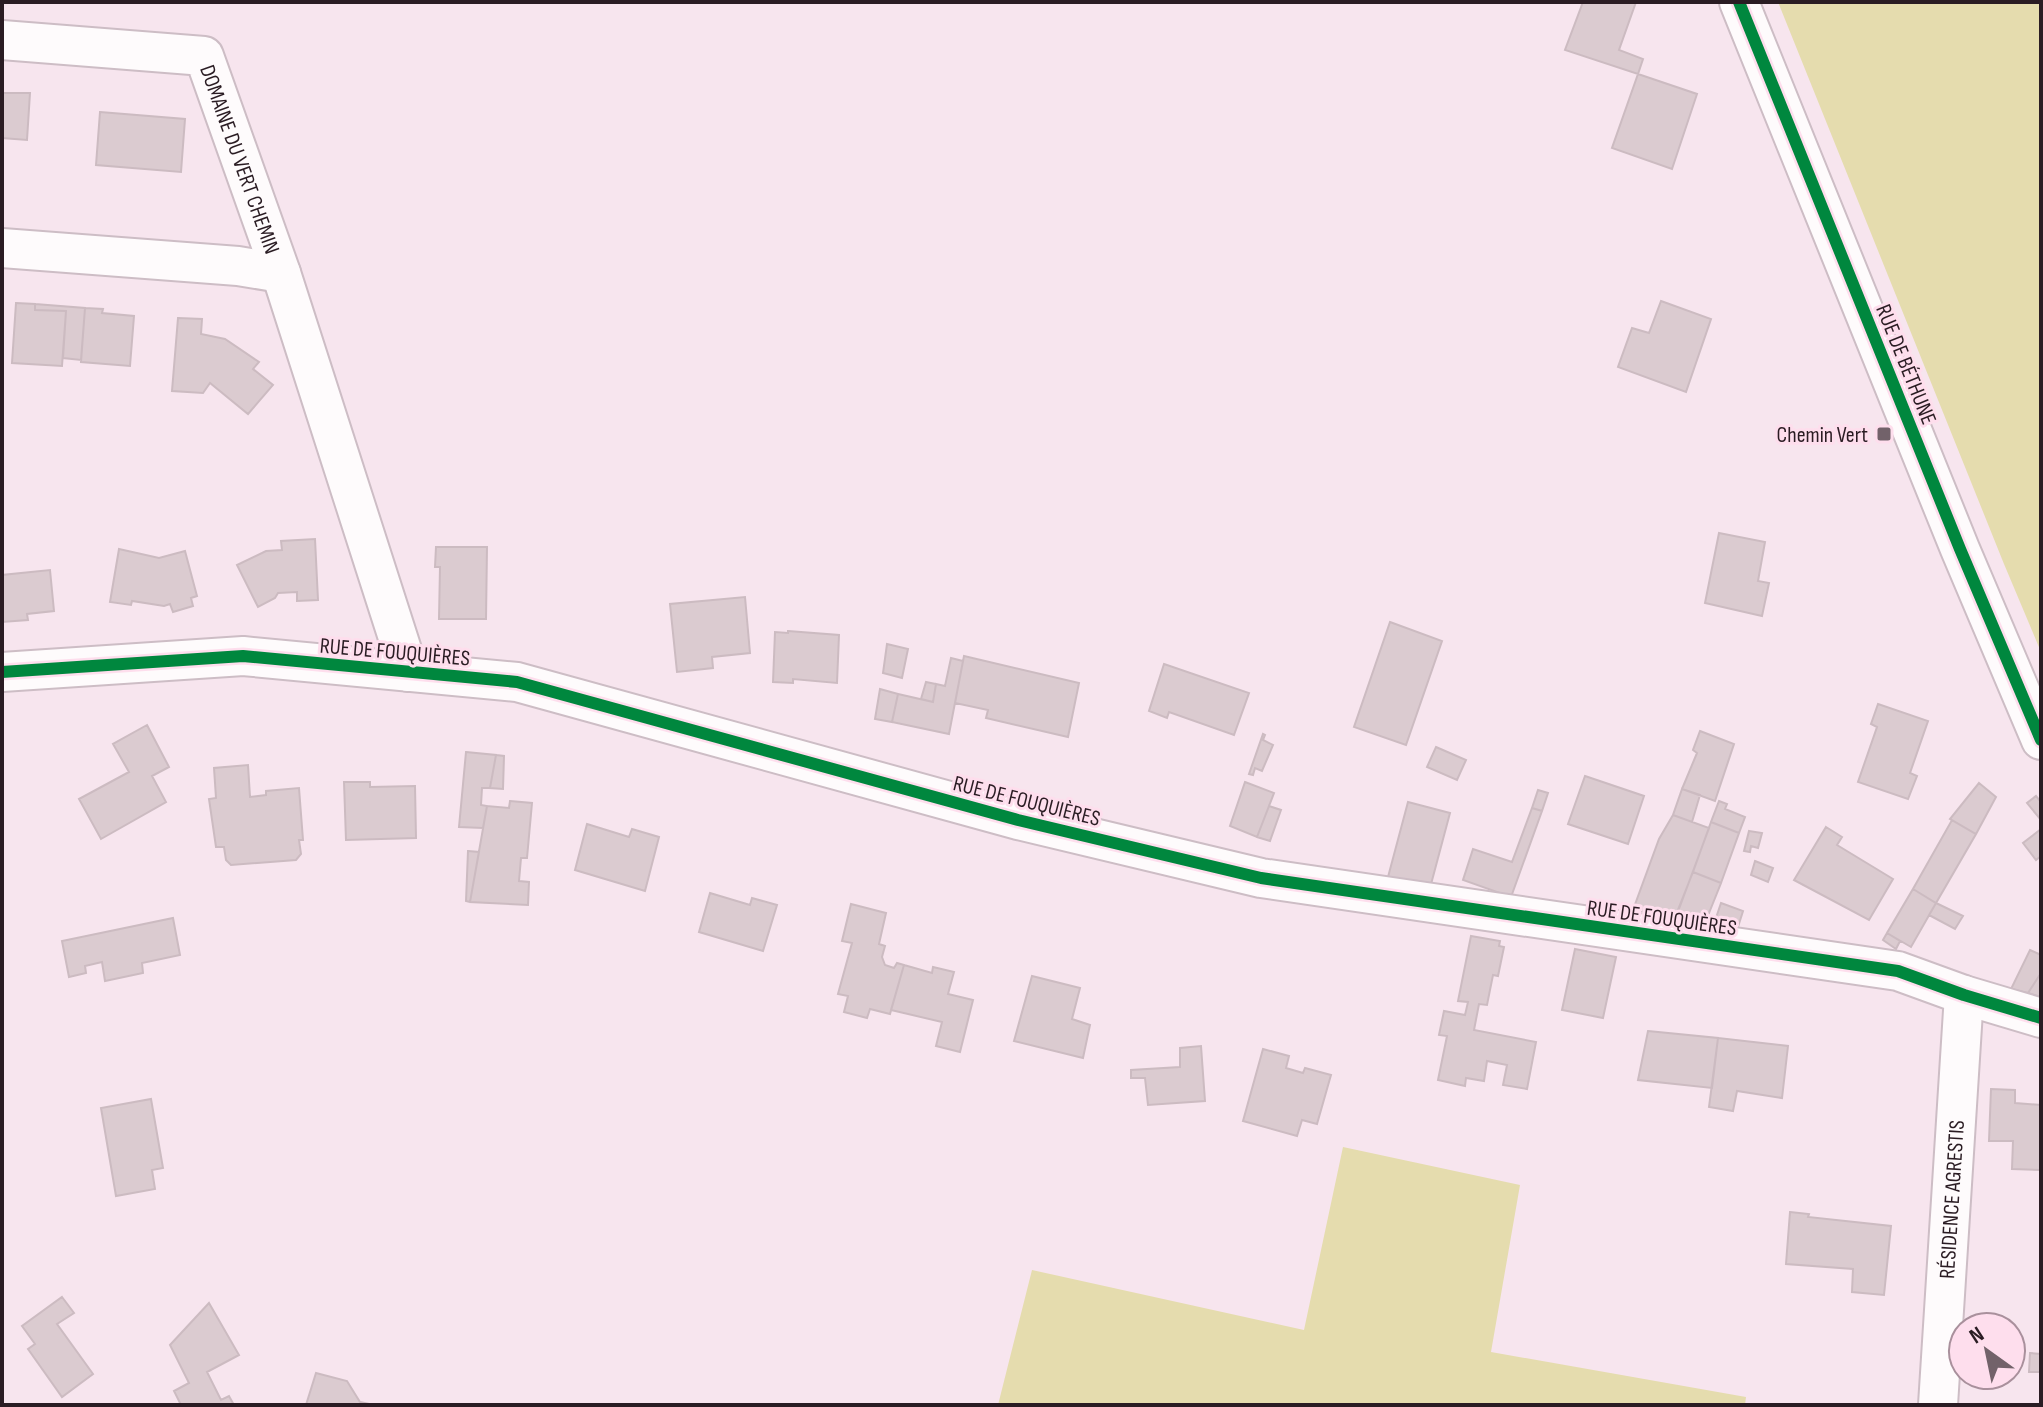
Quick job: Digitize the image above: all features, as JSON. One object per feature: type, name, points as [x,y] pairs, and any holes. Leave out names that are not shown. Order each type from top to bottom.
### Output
[{"type":"street","name":"RUE DE BÉTHUNE","points":[[1739,2],[1960,549],[2041,740]]},
{"type":"street","name":"DOMAINE DU VERT CHEMIN","points":[[2,40],[204,56],[281,273],[409,672]]},
{"type":"street","name":"DOMAINE DU VERT CHEMIN","points":[[2,248],[238,266],[281,273]]},
{"type":"street","name":"RUE DE FOUQUIÈRES","points":[[2,672],[243,656],[517,682],[1018,820],[1261,878],[1898,971],[2041,1018]]},
{"type":"street","name":"RÉSIDENCE AGRESTIS","points":[[1938,1405],[1964,995]]},
{"type":"shaded area","points":[[1778,2],[2041,2],[2041,652],[2004,564]]},
{"type":"shaded area","points":[[1343,1147],[1520,1185],[1491,1352],[1746,1397],[1745,1405],[998,1405],[1032,1270],[1304,1330]]},
{"type":"building","points":[[1583,2],[1636,2],[1619,50],[1643,59],[1638,74],[1565,50]]},
{"type":"building","points":[[1638,74],[1697,94],[1672,169],[1612,148]]},
{"type":"building","points":[[2,93],[30,93],[27,140],[2,138]]},
{"type":"building","points":[[100,112],[185,119],[181,172],[96,165]]},
{"type":"building","points":[[1661,301],[1711,319],[1686,392],[1618,367],[1632,328],[1649,333]]},
{"type":"building","points":[[16,303],[35,304],[35,310],[66,311],[62,366],[12,363]]},
{"type":"building","points":[[35,304],[85,308],[81,360],[63,358],[66,311],[35,310]]},
{"type":"building","points":[[85,308],[134,316],[130,366],[81,362]]},
{"type":"building","points":[[178,318],[202,319],[201,334],[225,339],[259,362],[253,369],[273,385],[248,414],[210,383],[203,393],[172,391]]},
{"type":"building","points":[[1719,533],[1765,542],[1758,581],[1769,583],[1762,616],[1705,603]]},
{"type":"building","points":[[315,539],[318,600],[297,601],[297,592],[278,593],[258,607],[237,565],[266,551],[282,550],[281,541]]},
{"type":"building","points":[[436,547],[487,547],[486,619],[439,619],[440,567],[435,567]]},
{"type":"building","points":[[119,549],[159,558],[185,551],[197,596],[191,598],[193,606],[173,612],[170,604],[110,602]]},
{"type":"building","points":[[50,570],[54,611],[27,614],[28,620],[2,622],[2,575]]},
{"type":"building","points":[[745,597],[750,653],[712,657],[713,668],[677,672],[670,604]]},
{"type":"building","points":[[1390,622],[1442,641],[1406,745],[1354,727]]},
{"type":"building","points":[[775,632],[839,635],[837,683],[793,679],[793,683],[773,682]]},
{"type":"building","points":[[887,644],[908,649],[902,678],[883,673]]},
{"type":"building","points":[[964,656],[1079,683],[1068,737],[986,718],[988,710],[955,703]]},
{"type":"building","points":[[951,658],[963,661],[949,734],[892,722],[898,694],[933,702],[936,684],[945,686]]},
{"type":"building","points":[[1164,664],[1249,693],[1234,735],[1169,712],[1167,718],[1149,711]]},
{"type":"building","points":[[926,682],[936,684],[933,702],[921,699]]},
{"type":"building","points":[[880,689],[898,694],[892,722],[875,719]]},
{"type":"building","points":[[1878,704],[1928,721],[1910,773],[1917,776],[1908,799],[1858,782],[1877,727],[1871,724]]},
{"type":"building","points":[[147,725],[169,767],[152,776],[166,802],[101,839],[79,799],[129,772],[113,744]]},
{"type":"building","points":[[1700,731],[1734,744],[1715,801],[1682,789],[1697,753],[1693,750]]},
{"type":"building","points":[[1263,734],[1263,740],[1273,745],[1262,771],[1255,768],[1253,775],[1249,774]]},
{"type":"building","points":[[1436,747],[1466,760],[1457,780],[1427,767]]},
{"type":"building","points":[[466,752],[496,755],[490,788],[482,788],[481,805],[487,806],[483,828],[459,827]]},
{"type":"building","points":[[496,755],[504,756],[503,789],[490,788]]},
{"type":"building","points":[[248,765],[250,797],[266,795],[266,791],[299,788],[303,840],[299,840],[301,854],[296,860],[231,865],[226,860],[224,847],[216,847],[209,799],[216,798],[214,768]]},
{"type":"building","points":[[1585,776],[1644,796],[1628,844],[1568,824]]},
{"type":"building","points":[[344,782],[370,782],[370,787],[415,786],[416,838],[346,840]]},
{"type":"building","points":[[1245,782],[1274,793],[1257,837],[1230,826]]},
{"type":"building","points":[[1979,783],[1996,797],[1976,834],[1950,819]]},
{"type":"building","points":[[1682,789],[1700,795],[1692,822],[1673,815]]},
{"type":"building","points":[[1538,790],[1548,793],[1542,811],[1532,808]]},
{"type":"building","points":[[2036,796],[2041,802],[2041,820],[2027,803]]},
{"type":"building","points":[[510,801],[532,803],[527,858],[521,858],[519,881],[529,882],[528,905],[470,902],[487,806],[509,808]]},
{"type":"building","points":[[1719,801],[1727,804],[1725,809],[1745,817],[1739,833],[1711,822]]},
{"type":"building","points":[[1408,802],[1450,813],[1430,888],[1388,877]]},
{"type":"building","points":[[1269,806],[1281,810],[1270,841],[1257,837]]},
{"type":"building","points":[[1532,808],[1542,811],[1511,897],[1463,880],[1473,849],[1512,862]]},
{"type":"building","points":[[1673,815],[1709,828],[1676,917],[1633,910],[1659,839]]},
{"type":"building","points":[[1952,820],[1976,834],[1936,903],[1913,889]]},
{"type":"building","points":[[1711,822],[1739,833],[1721,883],[1693,872]]},
{"type":"building","points":[[587,824],[629,837],[632,829],[659,837],[645,891],[575,870]]},
{"type":"building","points":[[1826,827],[1842,837],[1837,845],[1893,879],[1869,920],[1794,880]]},
{"type":"building","points":[[2041,829],[2041,856],[2036,860],[2023,843]]},
{"type":"building","points":[[1749,831],[1762,833],[1758,848],[1751,846],[1750,852],[1744,851]]},
{"type":"building","points":[[468,851],[479,852],[470,902],[466,901]]},
{"type":"building","points":[[1755,861],[1773,868],[1768,882],[1751,875]]},
{"type":"building","points":[[1693,872],[1721,883],[1705,923],[1674,920]]},
{"type":"building","points":[[1913,889],[1936,903],[1911,947],[1887,933]]},
{"type":"building","points":[[710,893],[750,905],[752,898],[777,905],[763,951],[699,932]]},
{"type":"building","points":[[1721,903],[1743,911],[1738,927],[1714,924]]},
{"type":"building","points":[[1936,903],[1963,916],[1955,929],[1929,915]]},
{"type":"building","points":[[851,904],[886,913],[879,944],[885,946],[882,957],[885,965],[894,968],[897,963],[904,965],[890,1014],[870,1009],[867,1018],[844,1012],[848,996],[838,994],[852,943],[842,941]]},
{"type":"building","points":[[173,918],[180,955],[142,963],[143,973],[105,981],[102,962],[85,966],[86,973],[69,977],[62,941]]},
{"type":"building","points":[[1887,933],[1900,941],[1896,949],[1883,940]]},
{"type":"building","points":[[1471,936],[1500,941],[1499,946],[1504,947],[1498,976],[1493,975],[1487,1005],[1479,1004],[1474,1030],[1536,1042],[1527,1089],[1503,1085],[1507,1065],[1487,1061],[1484,1081],[1466,1078],[1465,1086],[1438,1080],[1447,1036],[1439,1035],[1444,1011],[1465,1015],[1468,1002],[1458,1001]]},
{"type":"building","points":[[1575,949],[1616,957],[1603,1018],[1562,1010]]},
{"type":"building","points":[[2030,950],[2041,955],[2041,973],[2028,993],[2011,989]]},
{"type":"building","points":[[904,965],[932,973],[933,967],[954,972],[948,994],[973,1000],[960,1052],[936,1046],[942,1022],[891,1010]]},
{"type":"building","points":[[2041,973],[2041,997],[2028,993]]},
{"type":"building","points":[[1032,976],[1080,988],[1072,1019],[1090,1025],[1083,1058],[1014,1041]]},
{"type":"building","points":[[1648,1031],[1718,1038],[1712,1088],[1638,1080]]},
{"type":"building","points":[[1718,1038],[1788,1046],[1782,1098],[1737,1091],[1733,1111],[1709,1107]]},
{"type":"building","points":[[1201,1046],[1205,1101],[1148,1105],[1145,1078],[1131,1078],[1131,1070],[1180,1067],[1180,1048]]},
{"type":"building","points":[[1263,1049],[1289,1056],[1286,1068],[1303,1073],[1305,1068],[1331,1075],[1317,1124],[1302,1120],[1297,1136],[1243,1121]]},
{"type":"building","points":[[1991,1089],[2015,1090],[2015,1103],[2041,1105],[2041,1170],[2012,1169],[2013,1141],[1989,1141]]},
{"type":"building","points":[[151,1099],[163,1168],[152,1170],[155,1189],[116,1196],[101,1108]]},
{"type":"building","points":[[1790,1212],[1809,1214],[1808,1217],[1891,1226],[1884,1295],[1852,1292],[1853,1269],[1786,1264]]},
{"type":"building","points":[[62,1297],[74,1313],[57,1324],[93,1374],[62,1397],[28,1349],[35,1344],[22,1326]]},
{"type":"building","points":[[209,1303],[239,1355],[207,1372],[221,1400],[229,1396],[234,1405],[181,1405],[174,1391],[189,1383],[170,1345]]},
{"type":"building","points":[[2030,1353],[2041,1354],[2041,1372],[2029,1372]]},
{"type":"building","points":[[316,1373],[347,1381],[360,1402],[374,1405],[306,1405]]},
{"type":"cycle path","points":[[1739,2],[1960,549],[2041,740]]},
{"type":"cycle path","points":[[2,672],[243,656],[517,682],[1018,820],[1261,878],[1898,971],[2041,1018]]},
{"type":"place","name":"Chemin Vert","points":[[1884,434]]}]
